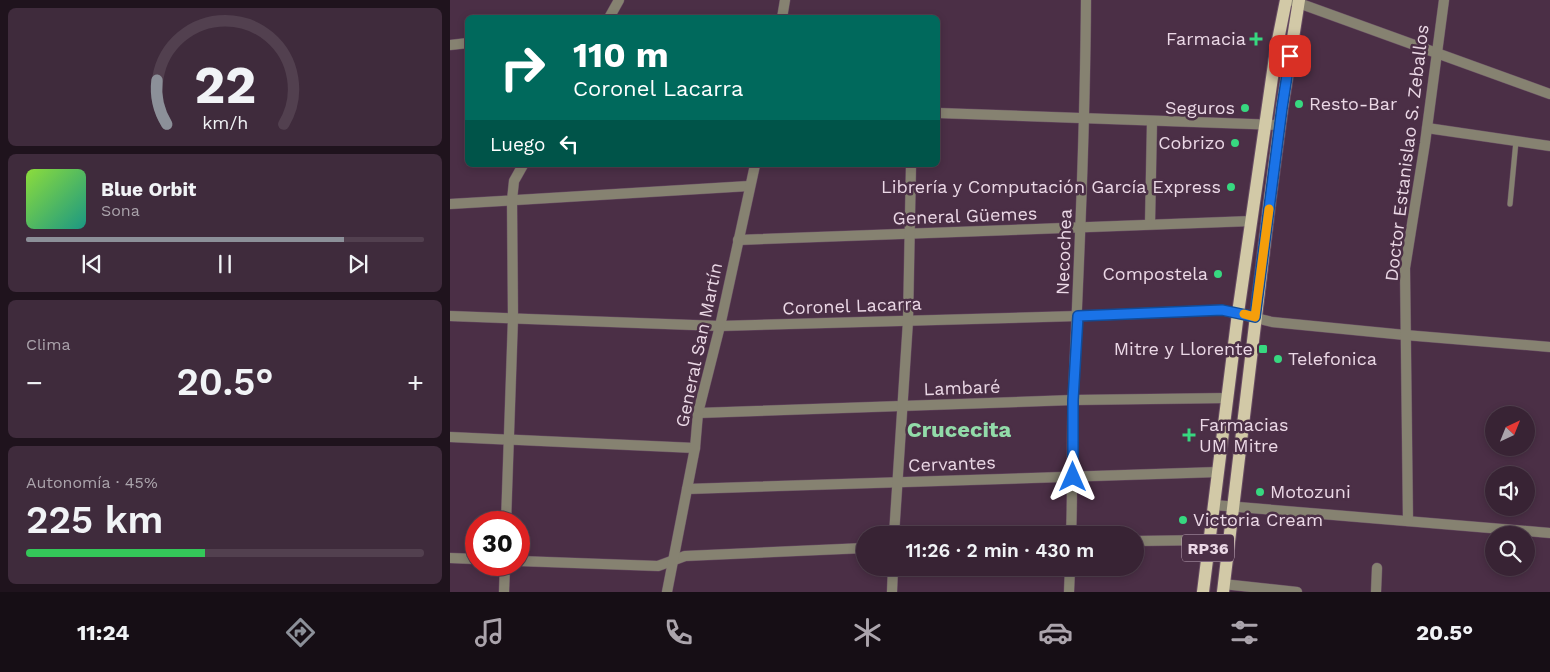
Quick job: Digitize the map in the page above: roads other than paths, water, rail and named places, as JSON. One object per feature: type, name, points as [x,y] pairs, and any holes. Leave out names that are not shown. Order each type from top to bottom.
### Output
[{"type":"main road","name":"RP36","points":[[1203,592],[1238,313],[1276,50],[1293,1]]},
{"type":"main road","name":"RP36","points":[[1223,588],[1280,125],[1293,1]]},
{"type":"street","points":[[611,15],[619,0]]},
{"type":"street","points":[[782,15],[785,0]]},
{"type":"street","name":"Necochea","points":[[1072,526],[1073,400],[1082,228],[1086,0]]},
{"type":"street","name":"Doctor Estanislao S. Zeballos","points":[[1408,521],[1405,268],[1427,128],[1444,0]]},
{"type":"street","points":[[1293,1],[1550,94]]},
{"type":"street","points":[[450,44],[465,43]]},
{"type":"street","points":[[940,113],[1280,125]]},
{"type":"street","points":[[1150,224],[1152,121]]},
{"type":"street","points":[[1427,128],[1550,146]]},
{"type":"street","points":[[506,511],[513,318],[512,200],[514,181],[523,167]]},
{"type":"street","name":"General San Martín","points":[[667,592],[688,489],[695,448],[698,412],[720,326],[755,167]]},
{"type":"street","points":[[895,526],[908,321],[911,167]]},
{"type":"street","points":[[450,204],[750,186]]},
{"type":"street","name":"General Güemes","points":[[738,240],[1252,221]]},
{"type":"street","name":"Coronel Lacarra","points":[[450,316],[720,326],[1222,310],[1272,322],[1550,347]]},
{"type":"street","name":"Lambaré","points":[[698,412],[902,407],[1073,400],[1228,398]]},
{"type":"street","points":[[450,437],[695,448]]},
{"type":"street","name":"Cervantes","points":[[688,489],[1218,472]]},
{"type":"street","points":[[1214,504],[1550,533]]},
{"type":"street","points":[[1144,541],[1210,540]]},
{"type":"street","points":[[530,561],[658,566],[685,556],[856,548]]},
{"type":"street","points":[[450,558],[465,559]]},
{"type":"street","points":[[1376,592],[1377,568]]},
{"type":"street","points":[[504,576],[504,592]]},
{"type":"street","points":[[892,592],[893,576]]},
{"type":"street","points":[[1069,592],[1070,576]]},
{"type":"street","points":[[1223,588],[1298,592]]},
{"type":"lane","points":[[1510,204],[1516,141]]},
{"type":"place","name":"Farmacia","points":[[1256,39]]},
{"type":"place","name":"Resto-Bar","points":[[1299,104]]},
{"type":"place","name":"Seguros","points":[[1245,108]]},
{"type":"place","name":"Cobrizo","points":[[1235,143]]},
{"type":"place","name":"Librería y Computación García Express","points":[[1231,187]]},
{"type":"place","name":"Compostela","points":[[1218,274]]},
{"type":"place","name":"Mitre y Llorente","points":[[1263,349]]},
{"type":"place","name":"Telefonica","points":[[1278,359]]},
{"type":"place","name":"Farmacias UM Mitre","points":[[1189,435]]},
{"type":"place","name":"Motozuni","points":[[1260,492]]},
{"type":"place","name":"Victoria Cream","points":[[1183,520]]},
{"type":"district","name":"Crucecita","points":[[959,429]]}]
